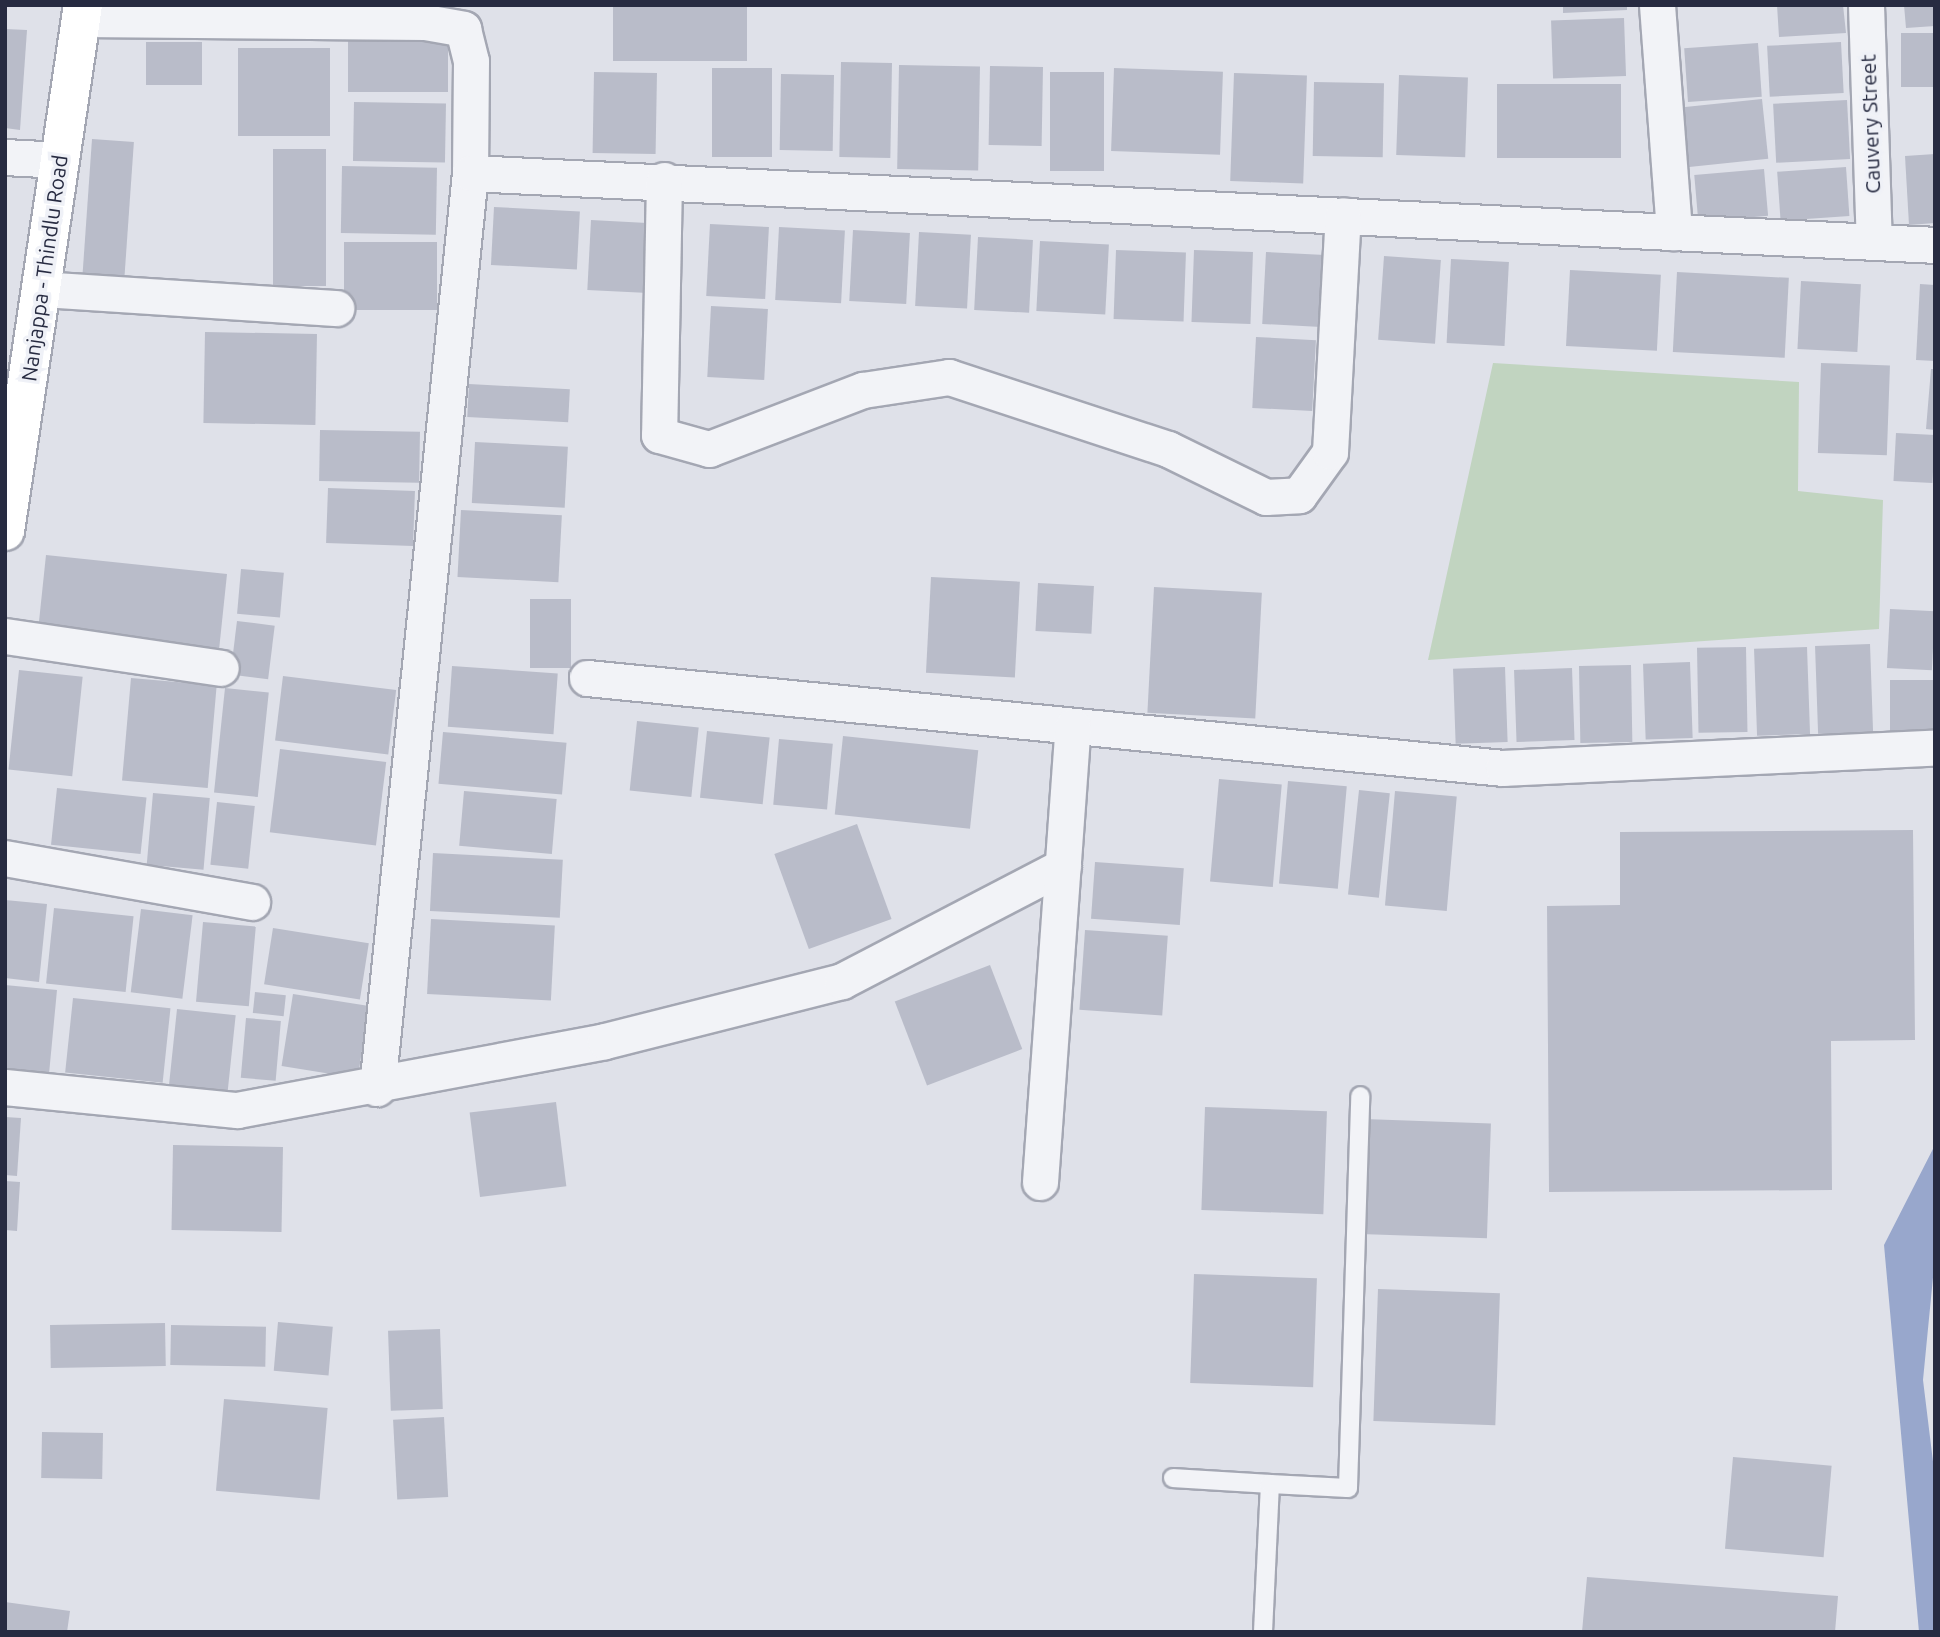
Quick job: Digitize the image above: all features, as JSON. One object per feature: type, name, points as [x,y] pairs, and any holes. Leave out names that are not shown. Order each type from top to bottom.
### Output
[{"type":"main road","name":"Nanjappa - Thindlu Road","points":[[5,531],[82,12]]},
{"type":"street","points":[[1657,5],[1674,232]]},
{"type":"street","name":"Cauvery Street","points":[[1866,5],[1874,242]]},
{"type":"street","points":[[82,12],[425,22],[463,29],[471,61],[470,173],[377,1087]]},
{"type":"street","points":[[5,157],[60,160]]},
{"type":"street","points":[[470,173],[664,180],[1935,246]]},
{"type":"street","points":[[664,180],[659,435],[709,449],[863,390],[949,377],[1168,449],[1266,497],[1299,495],[1330,452],[1343,215]]},
{"type":"street","points":[[41,289],[336,308]]},
{"type":"street","points":[[5,636],[222,668]]},
{"type":"street","points":[[587,678],[1503,768],[1935,748]]},
{"type":"street","points":[[1040,1182],[1073,726]]},
{"type":"street","points":[[5,858],[252,902]]},
{"type":"street","points":[[5,1087],[237,1110],[377,1087],[605,1041],[842,981],[1063,866]]},
{"type":"lane","points":[[1173,1478],[1348,1488],[1360,1096]]},
{"type":"lane","points":[[1263,1632],[1270,1484]]},
{"type":"green space","points":[[1493,363],[1799,382],[1798,491],[1883,500],[1879,629],[1428,660]]},
{"type":"water","points":[[1935,1145],[1935,1257],[1923,1380],[1935,1478],[1935,1632],[1919,1632],[1884,1245]]},
{"type":"building","points":[[613,5],[747,5],[747,61],[613,61]]},
{"type":"building","points":[[1563,5],[1627,5],[1627,10],[1563,13]]},
{"type":"building","points":[[1777,5],[1843,5],[1846,33],[1779,37]]},
{"type":"building","points":[[1904,5],[1935,5],[1935,26],[1906,28]]},
{"type":"building","points":[[1624,18],[1626,76],[1553,79],[1551,21]]},
{"type":"building","points":[[5,29],[27,30],[20,130],[5,128]]},
{"type":"building","points":[[1901,33],[1935,33],[1935,87],[1901,87]]},
{"type":"building","points":[[348,41],[448,41],[448,92],[348,92]]},
{"type":"building","points":[[146,42],[202,42],[202,85],[146,85]]},
{"type":"building","points":[[1841,42],[1844,93],[1770,97],[1767,46]]},
{"type":"building","points":[[1758,43],[1762,97],[1688,102],[1684,48]]},
{"type":"building","points":[[238,48],[330,48],[330,136],[238,136]]},
{"type":"building","points":[[841,62],[892,63],[890,158],[839,157]]},
{"type":"building","points":[[899,65],[980,66],[978,170],[897,169]]},
{"type":"building","points":[[990,66],[1043,67],[1042,146],[989,145]]},
{"type":"building","points":[[712,68],[772,68],[772,157],[712,157]]},
{"type":"building","points":[[1114,68],[1223,72],[1220,155],[1111,151]]},
{"type":"building","points":[[594,72],[657,73],[656,154],[593,153]]},
{"type":"building","points":[[1050,72],[1104,72],[1104,171],[1050,171]]},
{"type":"building","points":[[1234,73],[1307,76],[1303,183],[1230,181]]},
{"type":"building","points":[[781,74],[834,75],[833,151],[780,150]]},
{"type":"building","points":[[1399,75],[1468,77],[1465,157],[1396,155]]},
{"type":"building","points":[[1314,82],[1384,83],[1383,157],[1313,156]]},
{"type":"building","points":[[1497,84],[1621,84],[1621,158],[1497,158]]},
{"type":"building","points":[[1762,99],[1768,159],[1687,167],[1680,108]]},
{"type":"building","points":[[1847,100],[1850,159],[1776,163],[1773,104]]},
{"type":"building","points":[[354,102],[446,104],[445,163],[353,161]]},
{"type":"building","points":[[92,139],[134,142],[124,281],[82,278]]},
{"type":"building","points":[[273,149],[326,149],[326,286],[273,286]]},
{"type":"building","points":[[1935,154],[1935,223],[1909,225],[1905,156]]},
{"type":"building","points":[[342,166],[437,168],[436,235],[341,233]]},
{"type":"building","points":[[1846,167],[1849,216],[1781,221],[1777,172]]},
{"type":"building","points":[[1764,169],[1768,216],[1698,222],[1694,175]]},
{"type":"building","points":[[494,207],[580,212],[577,269],[491,265]]},
{"type":"building","points":[[591,220],[652,223],[648,293],[587,290]]},
{"type":"building","points":[[710,224],[769,227],[765,299],[706,296]]},
{"type":"building","points":[[779,227],[845,230],[841,303],[775,300]]},
{"type":"building","points":[[853,230],[910,233],[906,304],[849,301]]},
{"type":"building","points":[[919,232],[971,235],[967,309],[915,306]]},
{"type":"building","points":[[978,237],[1033,240],[1029,313],[974,310]]},
{"type":"building","points":[[1040,241],[1109,245],[1105,315],[1036,311]]},
{"type":"building","points":[[344,242],[437,242],[437,310],[344,310]]},
{"type":"building","points":[[1116,250],[1186,252],[1184,321],[1114,319]]},
{"type":"building","points":[[1194,250],[1253,252],[1250,324],[1191,322]]},
{"type":"building","points":[[1266,252],[1325,255],[1321,327],[1262,324]]},
{"type":"building","points":[[1384,256],[1441,260],[1435,344],[1378,340]]},
{"type":"building","points":[[1451,259],[1509,262],[1505,346],[1447,343]]},
{"type":"building","points":[[1570,270],[1661,275],[1657,351],[1566,346]]},
{"type":"building","points":[[1677,272],[1789,278],[1785,358],[1673,352]]},
{"type":"building","points":[[1801,281],[1861,284],[1857,352],[1797,349]]},
{"type":"building","points":[[1920,284],[1935,285],[1935,361],[1916,360]]},
{"type":"building","points":[[711,306],[768,309],[764,380],[707,377]]},
{"type":"building","points":[[205,332],[317,334],[315,425],[203,423]]},
{"type":"building","points":[[1256,337],[1316,340],[1312,411],[1252,408]]},
{"type":"building","points":[[1821,363],[1890,365],[1887,455],[1818,453]]},
{"type":"building","points":[[1931,369],[1935,369],[1935,430],[1926,429]]},
{"type":"building","points":[[469,384],[570,389],[568,422],[467,417]]},
{"type":"building","points":[[320,430],[420,432],[419,483],[319,481]]},
{"type":"building","points":[[1896,433],[1935,435],[1932,483],[1893,481]]},
{"type":"building","points":[[475,442],[568,447],[565,508],[472,503]]},
{"type":"building","points":[[328,488],[415,491],[413,546],[326,543]]},
{"type":"building","points":[[461,510],[562,515],[558,582],[457,577]]},
{"type":"building","points":[[46,555],[227,574],[219,650],[38,631]]},
{"type":"building","points":[[241,569],[284,573],[280,618],[237,614]]},
{"type":"building","points":[[931,577],[1020,582],[1015,678],[926,673]]},
{"type":"building","points":[[1038,583],[1094,586],[1091,634],[1035,631]]},
{"type":"building","points":[[1154,587],[1262,593],[1255,718],[1147,713]]},
{"type":"building","points":[[530,599],[571,599],[571,668],[530,668]]},
{"type":"building","points":[[1890,609],[1935,611],[1932,670],[1887,668]]},
{"type":"building","points":[[237,621],[275,626],[268,679],[230,675]]},
{"type":"building","points":[[1870,644],[1873,732],[1818,734],[1815,646]]},
{"type":"building","points":[[1746,647],[1747,732],[1698,733],[1697,648]]},
{"type":"building","points":[[1807,647],[1810,734],[1757,736],[1754,649]]},
{"type":"building","points":[[1690,662],[1693,738],[1646,740],[1643,664]]},
{"type":"building","points":[[1631,665],[1632,742],[1580,743],[1579,666]]},
{"type":"building","points":[[452,666],[558,673],[553,734],[448,727]]},
{"type":"building","points":[[1505,667],[1508,742],[1456,744],[1453,669]]},
{"type":"building","points":[[1572,668],[1575,740],[1517,742],[1514,670]]},
{"type":"building","points":[[19,670],[83,677],[72,776],[9,769]]},
{"type":"building","points":[[283,676],[396,690],[388,754],[275,741]]},
{"type":"building","points":[[131,678],[217,685],[208,788],[122,781]]},
{"type":"building","points":[[1890,680],[1935,680],[1935,733],[1890,733]]},
{"type":"building","points":[[225,688],[269,693],[258,797],[214,792]]},
{"type":"building","points":[[637,721],[699,727],[691,797],[630,791]]},
{"type":"building","points":[[707,731],[770,738],[763,804],[700,798]]},
{"type":"building","points":[[443,732],[567,743],[562,795],[438,784]]},
{"type":"building","points":[[843,736],[978,750],[970,829],[835,815]]},
{"type":"building","points":[[779,739],[833,744],[827,809],[773,805]]},
{"type":"building","points":[[280,749],[386,762],[376,845],[270,832]]},
{"type":"building","points":[[1219,779],[1282,784],[1273,887],[1210,882]]},
{"type":"building","points":[[1288,781],[1347,786],[1338,889],[1279,884]]},
{"type":"building","points":[[57,788],[147,797],[141,854],[51,845]]},
{"type":"building","points":[[1359,790],[1390,793],[1379,898],[1348,894]]},
{"type":"building","points":[[464,791],[557,799],[552,854],[459,846]]},
{"type":"building","points":[[1395,791],[1457,796],[1447,911],[1385,906]]},
{"type":"building","points":[[153,793],[210,798],[204,870],[147,865]]},
{"type":"building","points":[[217,802],[255,806],[248,869],[210,865]]},
{"type":"building","points":[[857,824],[892,919],[809,949],[774,854]]},
{"type":"building","points":[[1913,830],[1915,1040],[1831,1041],[1832,1190],[1549,1192],[1547,906],[1620,905],[1620,832]]},
{"type":"building","points":[[433,853],[563,860],[560,918],[430,911]]},
{"type":"building","points":[[1095,862],[1184,868],[1180,925],[1091,919]]},
{"type":"building","points":[[5,900],[47,904],[39,982],[5,978]]},
{"type":"building","points":[[54,908],[134,916],[126,992],[46,984]]},
{"type":"building","points":[[141,909],[193,915],[182,999],[131,992]]},
{"type":"building","points":[[431,919],[555,925],[551,1000],[427,994]]},
{"type":"building","points":[[203,922],[256,927],[249,1006],[196,1002]]},
{"type":"building","points":[[273,928],[369,943],[360,999],[264,984]]},
{"type":"building","points":[[1085,930],[1168,936],[1162,1016],[1079,1010]]},
{"type":"building","points":[[990,965],[1022,1049],[927,1086],[895,1002]]},
{"type":"building","points":[[5,985],[57,990],[49,1074],[5,1070]]},
{"type":"building","points":[[255,992],[286,995],[284,1016],[253,1013]]},
{"type":"building","points":[[293,994],[369,1006],[358,1078],[282,1066]]},
{"type":"building","points":[[73,998],[170,1008],[163,1083],[65,1073]]},
{"type":"building","points":[[177,1009],[236,1015],[228,1093],[169,1087]]},
{"type":"building","points":[[246,1018],[281,1021],[276,1081],[241,1078]]},
{"type":"building","points":[[556,1102],[566,1186],[480,1197],[470,1113]]},
{"type":"building","points":[[1205,1107],[1327,1111],[1323,1214],[1201,1210]]},
{"type":"building","points":[[5,1117],[21,1118],[17,1176],[5,1175]]},
{"type":"building","points":[[1364,1119],[1491,1123],[1487,1238],[1360,1234]]},
{"type":"building","points":[[173,1145],[283,1147],[281,1232],[172,1230]]},
{"type":"building","points":[[5,1181],[20,1182],[17,1231],[5,1230]]},
{"type":"building","points":[[1194,1274],[1317,1278],[1313,1387],[1190,1383]]},
{"type":"building","points":[[1378,1289],[1500,1293],[1495,1425],[1373,1421]]},
{"type":"building","points":[[278,1322],[333,1327],[329,1376],[274,1371]]},
{"type":"building","points":[[165,1323],[166,1366],[51,1368],[50,1325]]},
{"type":"building","points":[[171,1325],[266,1327],[265,1367],[170,1365]]},
{"type":"building","points":[[440,1329],[443,1409],[391,1411],[388,1331]]},
{"type":"building","points":[[224,1399],[328,1408],[320,1500],[216,1491]]},
{"type":"building","points":[[444,1417],[448,1497],[397,1500],[393,1420]]},
{"type":"building","points":[[42,1432],[103,1433],[102,1479],[41,1478]]},
{"type":"building","points":[[1733,1457],[1832,1466],[1824,1557],[1725,1549]]},
{"type":"building","points":[[1587,1577],[1838,1596],[1835,1632],[1582,1632]]},
{"type":"building","points":[[5,1602],[70,1611],[67,1632],[5,1632]]}]
